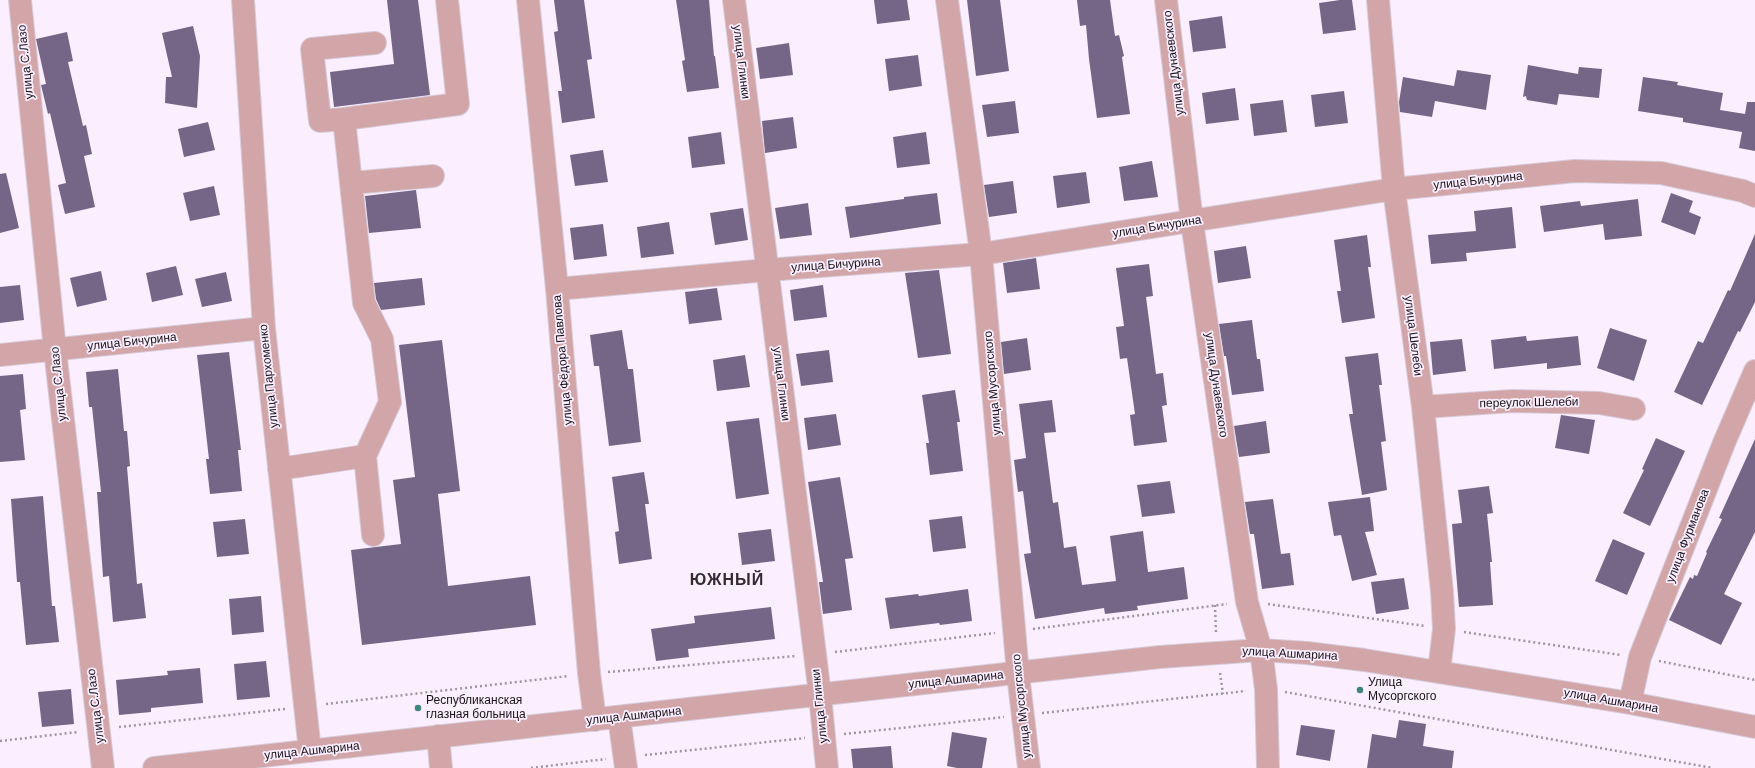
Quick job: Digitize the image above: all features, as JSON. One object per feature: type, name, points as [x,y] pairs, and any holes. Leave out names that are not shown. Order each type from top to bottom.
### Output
[{"type":"street","name":"улица С.Лазо","points":[[20,0],[55,350],[103,768]]},
{"type":"street","name":"улица Пархоменко","points":[[243,0],[264,328],[305,706],[306,757]]},
{"type":"street","points":[[375,43],[312,49],[320,121],[458,104],[447,0]]},
{"type":"street","name":"улица Фёдора Павлова","points":[[528,0],[557,289],[589,673],[595,720]]},
{"type":"street","name":"улица Глинки","points":[[734,0],[820,695],[827,768]]},
{"type":"street","name":"улица Мусоргского","points":[[947,0],[982,254],[1014,631],[1029,768]]},
{"type":"street","name":"улица Дунаевского","points":[[1166,0],[1192,222],[1247,602],[1261,650],[1266,689],[1268,768]]},
{"type":"street","name":"улица Шелеби","points":[[1378,0],[1394,189],[1423,407],[1442,592],[1444,629],[1439,672]]},
{"type":"street","points":[[344,119],[364,303],[382,339],[390,402],[366,456],[373,535]]},
{"type":"street","name":"улица Бичурина","points":[[557,289],[767,270],[982,254],[1394,189],[1583,171],[1661,173],[1743,191],[1755,196]]},
{"type":"street","points":[[351,183],[433,176]]},
{"type":"street","name":"улица Бичурина","points":[[0,355],[264,328]]},
{"type":"street","name":"улица Фурманова","points":[[1630,703],[1640,658],[1724,443],[1755,371]]},
{"type":"street","name":"переулок Шелеби","points":[[1423,407],[1512,401],[1599,403],[1634,409]]},
{"type":"street","points":[[279,469],[366,456]]},
{"type":"street","name":"улица Ашмарина","points":[[154,768],[306,757],[438,736],[1018,674],[1160,657],[1261,650],[1350,658],[1630,703],[1755,727]]},
{"type":"street","points":[[619,717],[625,762]]},
{"type":"street","points":[[438,736],[441,768]]},
{"type":"path","points":[[0,742],[589,673],[815,655],[1247,602],[1640,658],[1755,680]]},
{"type":"path","points":[[531,768],[625,762],[824,736],[1266,689],[1713,768]]},
{"type":"building","points":[[387,0],[418,0],[430,95],[334,107],[330,72],[394,64]]},
{"type":"building","points":[[554,0],[584,0],[592,59],[587,60],[595,118],[562,123],[558,91],[562,91],[554,32],[558,31]]},
{"type":"building","points":[[676,0],[709,0],[714,56],[719,88],[687,92],[682,61],[685,60]]},
{"type":"building","points":[[874,0],[907,0],[910,20],[877,24]]},
{"type":"building","points":[[967,0],[1000,0],[1009,71],[976,76]]},
{"type":"building","points":[[1077,0],[1110,0],[1115,36],[1119,35],[1124,56],[1122,57],[1130,114],[1097,118],[1086,25],[1080,26]]},
{"type":"building","points":[[1352,0],[1356,30],[1323,34],[1319,3]]},
{"type":"building","points":[[1222,16],[1226,48],[1193,52],[1189,21]]},
{"type":"building","points":[[193,26],[200,56],[197,108],[165,103],[166,77],[172,77],[162,33]]},
{"type":"building","points":[[67,32],[73,61],[68,62],[83,126],[86,125],[92,154],[84,156],[95,207],[65,214],[58,185],[66,183],[50,113],[48,114],[41,85],[46,84],[36,39]]},
{"type":"building","points":[[789,43],[793,75],[760,79],[756,48]]},
{"type":"building","points":[[918,55],[922,86],[889,91],[885,59]]},
{"type":"building","points":[[1528,65],[1578,74],[1579,67],[1602,69],[1599,98],[1559,94],[1557,105],[1527,100],[1526,96],[1523,97]]},
{"type":"building","points":[[1457,70],[1491,75],[1486,110],[1435,101],[1432,117],[1400,112],[1399,102],[1403,77],[1454,86]]},
{"type":"building","points":[[1643,77],[1678,82],[1677,85],[1723,93],[1720,110],[1745,114],[1747,102],[1755,102],[1755,151],[1739,148],[1742,132],[1683,122],[1683,118],[1638,111]]},
{"type":"building","points":[[1235,88],[1239,120],[1206,124],[1202,93]]},
{"type":"building","points":[[1344,91],[1348,123],[1315,127],[1311,95]]},
{"type":"building","points":[[1283,100],[1287,132],[1254,136],[1250,104]]},
{"type":"building","points":[[1015,101],[1019,133],[987,137],[982,105]]},
{"type":"building","points":[[793,117],[797,148],[765,153],[762,121]]},
{"type":"building","points":[[208,122],[215,150],[184,157],[178,129]]},
{"type":"building","points":[[721,132],[725,164],[692,168],[688,137]]},
{"type":"building","points":[[926,132],[930,164],[897,168],[893,137]]},
{"type":"building","points":[[603,150],[608,182],[575,186],[570,155]]},
{"type":"building","points":[[1152,161],[1158,197],[1124,201],[1119,167]]},
{"type":"building","points":[[1086,172],[1090,203],[1057,208],[1053,176]]},
{"type":"building","points":[[6,173],[19,228],[0,233],[0,174]]},
{"type":"building","points":[[1013,181],[1017,213],[989,217],[984,185]]},
{"type":"building","points":[[214,186],[220,215],[190,221],[183,193]]},
{"type":"building","points":[[416,190],[421,228],[369,233],[365,196]]},
{"type":"building","points":[[937,193],[941,224],[850,238],[845,207]]},
{"type":"building","points":[[1671,193],[1693,201],[1689,212],[1701,217],[1695,235],[1661,222]]},
{"type":"building","points":[[1638,199],[1642,236],[1605,240],[1603,224],[1544,232],[1540,206],[1580,201],[1581,206]]},
{"type":"building","points":[[808,203],[812,235],[780,239],[775,208]]},
{"type":"building","points":[[1512,207],[1516,248],[1466,253],[1467,261],[1431,264],[1428,235],[1476,231],[1474,211]]},
{"type":"building","points":[[743,208],[748,240],[715,245],[710,213]]},
{"type":"building","points":[[669,222],[674,254],[641,258],[637,227]]},
{"type":"building","points":[[603,224],[607,256],[574,260],[570,228]]},
{"type":"building","points":[[1755,234],[1755,302],[1740,332],[1738,331],[1702,405],[1674,392],[1698,341],[1703,343],[1728,290],[1730,291]]},
{"type":"building","points":[[1367,235],[1371,267],[1368,267],[1375,318],[1342,323],[1337,291],[1341,291],[1334,240]]},
{"type":"building","points":[[1246,246],[1251,278],[1218,283],[1214,251]]},
{"type":"building","points":[[1036,258],[1040,289],[1007,293],[1003,263]]},
{"type":"building","points":[[1149,264],[1153,296],[1146,297],[1156,374],[1163,373],[1167,405],[1162,406],[1167,442],[1134,446],[1130,415],[1135,414],[1127,358],[1120,359],[1116,327],[1124,326],[1116,268]]},
{"type":"building","points":[[176,266],[183,295],[152,302],[146,273]]},
{"type":"building","points":[[939,270],[951,354],[918,358],[905,273]]},
{"type":"building","points":[[101,271],[107,300],[77,307],[70,278]]},
{"type":"building","points":[[226,272],[232,301],[202,307],[195,279]]},
{"type":"building","points":[[422,278],[425,305],[381,310],[376,299],[374,283]]},
{"type":"building","points":[[20,285],[24,320],[0,323],[0,287]]},
{"type":"building","points":[[823,285],[827,317],[794,321],[790,290]]},
{"type":"building","points":[[717,288],[722,320],[689,324],[685,292]]},
{"type":"building","points":[[1252,320],[1257,359],[1260,359],[1264,391],[1232,395],[1219,324]]},
{"type":"building","points":[[1610,328],[1647,340],[1634,381],[1597,368]]},
{"type":"building","points":[[622,330],[628,369],[633,369],[641,442],[609,446],[599,366],[594,366],[590,335]]},
{"type":"building","points":[[1526,336],[1527,341],[1578,336],[1581,365],[1547,369],[1547,363],[1494,369],[1491,340]]},
{"type":"building","points":[[1027,338],[1031,370],[1004,374],[1001,342]]},
{"type":"building","points":[[1462,339],[1466,371],[1433,375],[1430,342]]},
{"type":"building","points":[[442,340],[460,491],[438,494],[448,586],[530,576],[536,625],[362,645],[351,550],[401,544],[393,480],[415,477],[399,345]]},
{"type":"building","points":[[829,350],[833,382],[801,386],[796,354]]},
{"type":"building","points":[[229,352],[241,450],[238,450],[242,491],[210,494],[206,459],[209,459],[197,355]]},
{"type":"building","points":[[1378,353],[1382,385],[1379,385],[1386,441],[1381,442],[1387,490],[1362,495],[1349,414],[1353,414],[1345,357]]},
{"type":"building","points":[[745,355],[750,387],[717,391],[713,360]]},
{"type":"building","points":[[118,369],[124,431],[127,431],[130,466],[127,467],[137,584],[142,583],[146,618],[113,622],[109,576],[103,577],[97,492],[101,492],[92,407],[89,407],[86,372]]},
{"type":"building","points":[[23,374],[26,409],[20,410],[25,460],[0,462],[0,376]]},
{"type":"building","points":[[955,390],[960,422],[957,422],[963,471],[930,475],[926,443],[929,443],[922,395]]},
{"type":"building","points":[[1052,400],[1056,432],[1044,433],[1053,503],[1058,502],[1064,548],[1076,546],[1082,585],[1116,581],[1110,536],[1143,531],[1148,572],[1184,567],[1188,599],[1137,606],[1138,610],[1105,614],[1104,608],[1035,619],[1024,554],[1031,553],[1023,491],[1018,492],[1014,460],[1026,458],[1019,404]]},
{"type":"building","points":[[836,414],[841,445],[808,450],[804,418]]},
{"type":"building","points":[[1561,415],[1595,420],[1589,454],[1555,448]]},
{"type":"building","points":[[759,418],[769,494],[736,499],[726,422]]},
{"type":"building","points":[[1266,421],[1270,453],[1239,457],[1234,426]]},
{"type":"building","points":[[1656,438],[1685,451],[1650,526],[1623,513],[1644,470],[1642,469]]},
{"type":"building","points":[[1755,439],[1755,532],[1724,594],[1742,603],[1721,645],[1669,620],[1690,577],[1693,579],[1694,575],[1697,576],[1707,553],[1706,552],[1722,519],[1719,518]]},
{"type":"building","points":[[644,472],[649,504],[645,504],[652,559],[619,564],[615,532],[619,531],[612,477]]},
{"type":"building","points":[[840,477],[853,558],[845,559],[852,610],[823,614],[819,582],[823,582],[808,482]]},
{"type":"building","points":[[1170,481],[1175,513],[1142,517],[1137,485]]},
{"type":"building","points":[[1489,486],[1493,513],[1487,514],[1492,562],[1490,562],[1493,605],[1459,607],[1452,524],[1462,523],[1458,490]]},
{"type":"building","points":[[43,496],[52,606],[55,606],[59,642],[26,645],[20,582],[17,582],[11,499]]},
{"type":"building","points":[[1370,497],[1374,531],[1365,532],[1377,575],[1352,581],[1341,535],[1334,536],[1328,502]]},
{"type":"building","points":[[1273,499],[1281,554],[1290,553],[1294,585],[1262,589],[1254,534],[1250,534],[1245,502]]},
{"type":"building","points":[[962,516],[966,548],[933,552],[929,520]]},
{"type":"building","points":[[245,519],[249,554],[217,557],[213,522]]},
{"type":"building","points":[[771,529],[775,561],[742,565],[738,533]]},
{"type":"building","points":[[1613,539],[1645,553],[1627,595],[1595,581]]},
{"type":"building","points":[[1404,578],[1409,609],[1376,614],[1371,582]]},
{"type":"building","points":[[968,589],[972,621],[940,625],[939,623],[890,629],[885,598],[918,594],[919,596]]},
{"type":"building","points":[[261,596],[264,632],[232,635],[229,599]]},
{"type":"building","points":[[771,607],[775,639],[688,649],[689,657],[656,661],[651,629],[695,623],[694,616]]},
{"type":"building","points":[[266,661],[270,697],[237,700],[234,664]]},
{"type":"building","points":[[200,668],[203,703],[151,708],[151,712],[119,715],[116,680],[168,675],[167,671]]},
{"type":"building","points":[[71,689],[74,724],[42,727],[38,692]]},
{"type":"building","points":[[1399,720],[1426,724],[1423,746],[1454,751],[1452,768],[1367,768],[1372,734],[1396,738]]},
{"type":"building","points":[[1301,725],[1335,730],[1330,761],[1296,755]]},
{"type":"building","points":[[952,732],[987,738],[982,768],[957,768],[947,766]]},
{"type":"building","points":[[891,746],[893,768],[853,768],[851,749]]},
{"type":"place","name":"Улица Мусоргского","points":[[1360,690]]},
{"type":"place","name":"Республиканская глазная больница","points":[[418,708]]},
{"type":"district","name":"ЮЖНЫЙ","points":[[727,581]]}]
